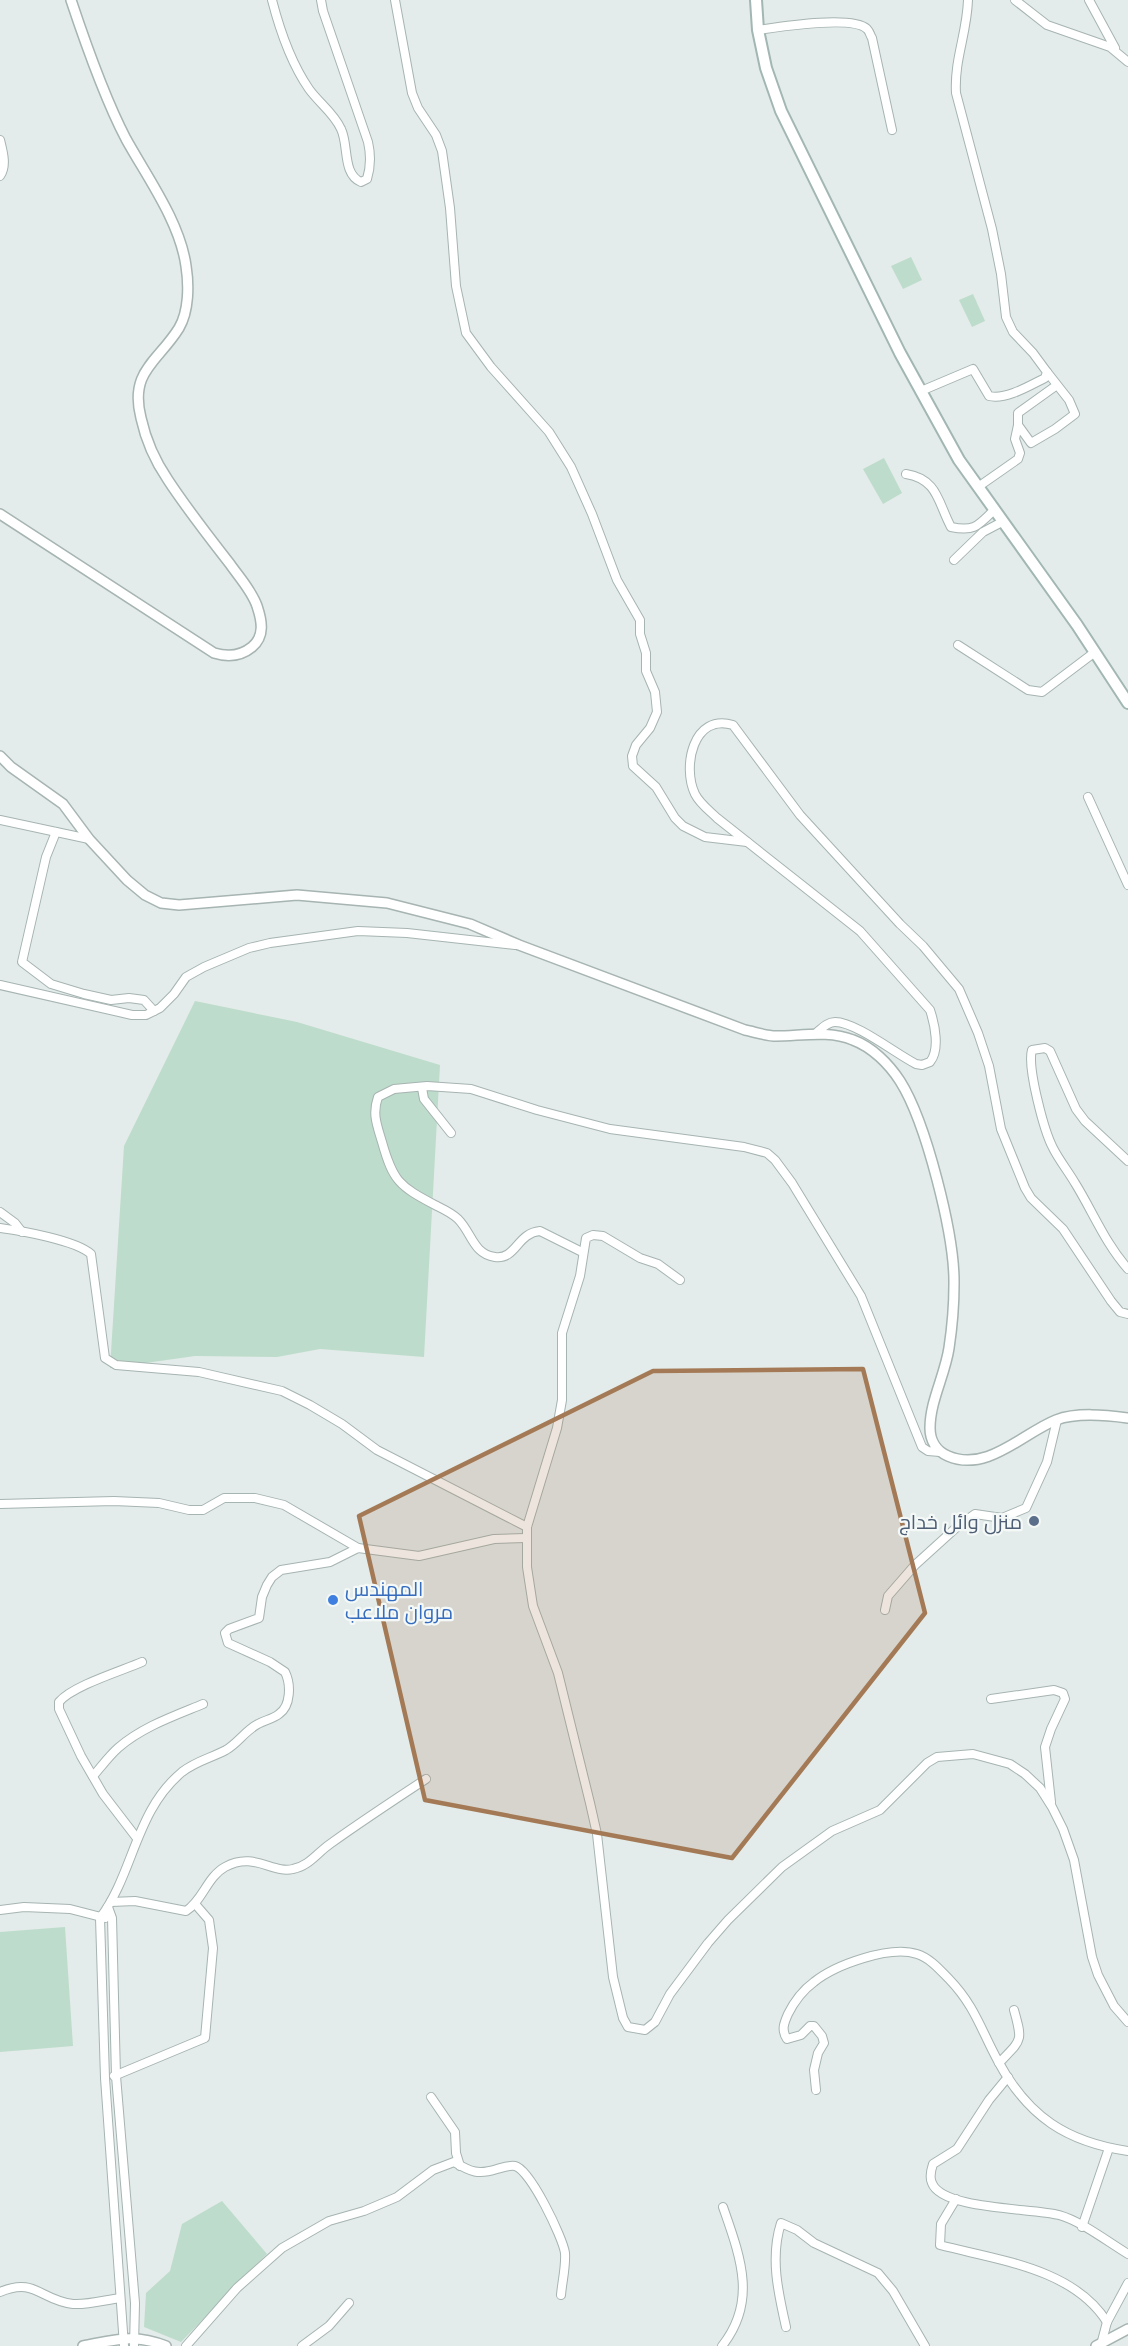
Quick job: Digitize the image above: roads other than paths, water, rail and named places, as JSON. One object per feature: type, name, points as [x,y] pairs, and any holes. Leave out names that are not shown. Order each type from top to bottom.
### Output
[{"type":"main road","points":[[756,0],[758,30],[766,68],[781,111],[870,296],[959,460],[1095,652],[1128,703]]},
{"type":"street","points":[[0,514],[214,653],[224,656],[249,650],[257,643],[263,631],[257,604],[168,480],[152,454],[143,425],[138,389],[141,376],[180,326],[186,307],[186,264],[172,224],[143,164],[126,139],[71,0]]},
{"type":"street","points":[[272,0],[292,59],[309,89],[341,127],[346,141],[350,172],[356,180],[361,182],[367,179],[369,171],[371,156],[368,142],[321,0]]},
{"type":"street","points":[[395,0],[416,103],[436,135],[442,151],[450,208],[456,286],[466,333],[490,367],[549,432],[571,467],[617,580],[640,620],[640,634],[646,653],[646,671],[655,692],[657,712],[650,728],[636,745],[632,756],[633,766],[656,788],[683,826],[705,837],[748,843]]},
{"type":"street","points":[[968,0],[966,27],[955,73],[956,93],[993,229],[1006,317],[1013,332],[1042,364],[1069,400],[1075,414],[1031,443],[1018,425]]},
{"type":"street","points":[[1015,0],[1047,25],[1116,49]]},
{"type":"street","points":[[1089,0],[1116,49],[1128,62]]},
{"type":"street","points":[[758,30],[826,23],[855,24],[867,29],[872,38],[892,130]]},
{"type":"street","points":[[0,140],[4,155],[3,171],[0,176]]},
{"type":"street","points":[[921,391],[973,369],[989,396],[1000,397],[1045,378],[1047,372]]},
{"type":"street","points":[[978,486],[1018,459],[1020,453],[1015,439],[1018,413],[1057,386]]},
{"type":"street","points":[[906,474],[920,476],[934,488],[941,509],[951,527],[967,530],[981,523],[994,510]]},
{"type":"street","points":[[954,561],[983,532],[1002,522]]},
{"type":"street","points":[[958,645],[1028,690],[1042,692],[1095,652]]},
{"type":"street","points":[[815,1034],[826,1024],[837,1022],[858,1030],[916,1064],[922,1065],[934,1058],[934,1024],[930,1010],[860,930],[699,802],[689,777],[689,761],[704,729],[717,723],[733,725],[800,815],[923,946],[958,989],[978,1033],[989,1066],[1001,1130],[1025,1188],[1031,1198],[1063,1229],[1111,1301],[1120,1312],[1128,1314]]},
{"type":"street","points":[[0,756],[11,767],[63,804],[88,839],[127,880],[145,895],[161,903],[180,905],[297,895],[387,903],[470,924],[519,945],[745,1030],[774,1036],[815,1034],[853,1039],[887,1064],[901,1083],[915,1112],[929,1154],[950,1242],[954,1284],[949,1348],[932,1411],[930,1428],[933,1443],[940,1452]]},
{"type":"street","points":[[1088,796],[1128,885]]},
{"type":"street","points":[[0,820],[88,839]]},
{"type":"street","points":[[56,832],[46,856],[22,962],[51,984],[111,1000],[129,998],[144,1000],[154,1011]]},
{"type":"street","points":[[0,985],[132,1016],[146,1015],[174,994],[186,977],[233,954],[270,943],[358,931],[407,933],[519,945]]},
{"type":"street","points":[[1128,1161],[1084,1121],[1076,1109],[1050,1051],[1045,1048],[1032,1050],[1038,1106],[1053,1147],[1113,1250],[1128,1269]]},
{"type":"street","points":[[582,1252],[540,1231],[523,1238],[507,1256],[499,1257],[482,1253],[457,1217],[399,1183],[388,1164],[374,1120],[378,1097],[388,1091],[427,1086],[471,1089],[537,1110],[610,1129],[744,1147],[766,1153],[775,1160],[792,1183],[861,1296],[922,1447],[928,1451],[967,1460],[986,1457],[1057,1420],[1083,1416],[1128,1418]]},
{"type":"street","points":[[422,1088],[424,1099],[451,1132]]},
{"type":"street","points":[[0,1212],[15,1222],[22,1232]]},
{"type":"street","points":[[0,1228],[84,1248],[91,1254],[105,1358],[116,1365],[200,1372],[282,1391],[334,1419],[378,1450],[527,1527]]},
{"type":"street","points":[[680,1280],[658,1264],[640,1258],[603,1236],[593,1235],[586,1238],[580,1276],[562,1333],[562,1400],[557,1428],[527,1527],[526,1538],[527,1567],[533,1606],[558,1673],[597,1834],[614,1977],[622,2018],[628,2027],[635,2030],[645,2030],[655,2022],[670,1994],[708,1943],[735,1912],[782,1867],[832,1831],[880,1810],[927,1763],[938,1757],[973,1754],[1010,1764],[1025,1774],[1040,1788],[1052,1807],[1074,1860],[1090,1948],[1098,1975],[1114,2006],[1128,2022]]},
{"type":"street","points":[[885,1610],[888,1596],[915,1565],[958,1526],[975,1514],[1002,1518],[1026,1508],[1047,1462],[1057,1420]]},
{"type":"street","points":[[0,1504],[114,1501],[159,1503],[189,1510],[203,1510],[224,1498],[255,1498],[284,1505],[358,1548],[380,1549],[419,1556],[494,1539],[526,1538]]},
{"type":"street","points":[[124,2342],[105,2078],[100,1918],[110,1905],[134,1850],[136,1837],[167,1785],[195,1762],[228,1749],[253,1727],[282,1712],[289,1685],[285,1672],[270,1662],[228,1643],[225,1633],[229,1629],[259,1618],[267,1585],[272,1577],[281,1570],[330,1562],[358,1548]]},
{"type":"street","points":[[136,1837],[103,1794],[59,1709],[58,1702],[63,1696],[142,1662]]},
{"type":"street","points":[[992,1699],[1054,1690],[1063,1693],[1065,1699],[1051,1729],[1046,1747],[1052,1807]]},
{"type":"street","points":[[93,1776],[118,1748],[135,1736],[164,1720],[203,1704]]},
{"type":"street","points":[[110,1905],[135,1901],[186,1911],[196,1905],[214,1876],[224,1867],[255,1861],[286,1870],[307,1864],[328,1845],[426,1779]]},
{"type":"street","points":[[110,1905],[116,2076],[135,2303],[134,2342]]},
{"type":"street","points":[[105,2078],[116,2076],[206,2038],[213,1948],[209,1920],[196,1905]]},
{"type":"street","points":[[0,1910],[24,1907],[70,1910],[100,1918],[112,1918]]},
{"type":"street","points":[[816,2090],[814,2070],[818,2053],[824,2043],[822,2036],[814,2026],[810,2026],[801,2035],[787,2039],[783,2034],[784,2024],[794,2004],[815,1981],[831,1972],[871,1956],[901,1951],[918,1954],[936,1965],[969,2002],[999,2063],[1040,2116],[1078,2140],[1128,2151]]},
{"type":"street","points":[[101,1989],[114,1987]]},
{"type":"street","points":[[999,2063],[1020,2041],[1021,2032],[1014,2010]]},
{"type":"street","points":[[1008,2077],[989,2100],[957,2149],[933,2164],[932,2182],[936,2189],[956,2199],[1001,2209],[1050,2212],[1063,2216],[1128,2254]]},
{"type":"street","points":[[431,2097],[455,2132],[456,2153],[460,2166]]},
{"type":"street","points":[[1082,2227],[1109,2148]]},
{"type":"street","points":[[186,2346],[237,2288],[282,2248],[328,2221],[364,2211],[397,2197],[434,2170],[454,2162],[468,2172],[475,2173],[509,2165],[519,2166],[527,2174],[534,2184],[565,2252],[561,2295]]},
{"type":"street","points":[[956,2199],[941,2224],[940,2245],[1038,2272],[1062,2281],[1086,2297],[1107,2322]]},
{"type":"street","points":[[722,2346],[739,2319],[744,2287],[741,2265],[723,2207]]},
{"type":"street","points":[[786,2327],[777,2286],[775,2241],[781,2223],[797,2230],[814,2243],[878,2273],[893,2291],[925,2346]]},
{"type":"street","points":[[1099,2344],[1107,2322],[1128,2283]]},
{"type":"street","points":[[0,2292],[22,2286],[60,2301],[81,2304],[120,2298]]},
{"type":"street","points":[[302,2346],[329,2326],[349,2304]]},
{"type":"street","points":[[1099,2344],[1128,2329]]},
{"type":"street","points":[[83,2346],[151,2340],[166,2346]]},
{"type":"place","name":"منزل وائل خداج","points":[[1034,1521]]},
{"type":"place","name":"المهندس مروان ملاعب","points":[[333,1600]]}]
